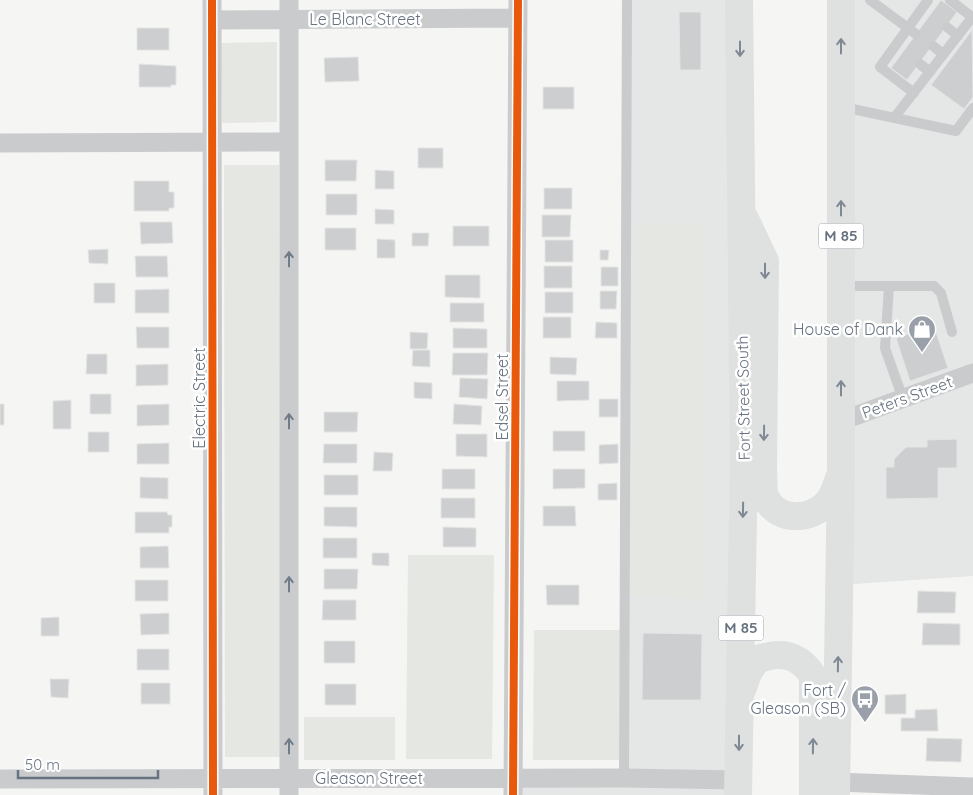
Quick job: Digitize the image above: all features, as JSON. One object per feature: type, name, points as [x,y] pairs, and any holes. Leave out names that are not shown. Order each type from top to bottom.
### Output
[{"type":"main road","name":"Fort Street South","points":[[738,787],[744,462],[739,0]]},
{"type":"main road","name":"M 85","points":[[828,791],[841,472],[841,0]]},
{"type":"main road","points":[[741,210],[765,261],[763,470],[765,498],[772,508],[782,514],[800,516],[809,514],[820,510],[832,496],[841,472]]},
{"type":"main road","points":[[739,700],[749,672],[760,658],[787,655],[807,666],[813,676],[828,791]]},
{"type":"street","name":"Electric Street","points":[[212,0],[213,787]]},
{"type":"street","points":[[289,0],[290,787]]},
{"type":"street","name":"Le Blanc Street","points":[[212,20],[289,20],[518,9]]},
{"type":"street","name":"Edsel Street","points":[[513,787],[518,9]]},
{"type":"street","points":[[0,143],[289,142]]},
{"type":"street","name":"Peters Street","points":[[841,421],[973,373]]},
{"type":"street","name":"Gleason Street","points":[[0,779],[213,787],[513,787],[624,778],[738,787]]},
{"type":"street","points":[[828,791],[973,787]]},
{"type":"lane","points":[[624,778],[627,0]]},
{"type":"lane","points":[[870,0],[912,30]]},
{"type":"lane","points":[[894,118],[973,17],[950,0]]},
{"type":"lane","points":[[914,93],[880,67],[900,48],[927,8]]},
{"type":"lane","points":[[946,27],[958,36]]},
{"type":"lane","points":[[933,46],[943,54]]},
{"type":"lane","points":[[920,64],[930,72]]},
{"type":"lane","points":[[841,106],[956,131],[973,108]]},
{"type":"lane","points":[[841,286],[934,286],[941,293],[952,332]]},
{"type":"lane","points":[[890,286],[885,348],[903,399]]},
{"type":"shaded area","points":[[627,0],[739,0],[738,795],[513,795],[513,778],[623,778]]},
{"type":"shaded area","points":[[841,0],[973,0],[973,576],[840,585]]},
{"type":"shaded area","points":[[277,42],[277,122],[222,123],[221,43]]},
{"type":"shaded area","points":[[224,165],[279,165],[281,757],[225,757]]},
{"type":"shaded area","points":[[703,224],[702,600],[630,595],[637,225]]},
{"type":"shaded area","points":[[408,555],[494,555],[492,759],[406,759]]},
{"type":"shaded area","points":[[534,630],[620,630],[619,760],[533,760]]},
{"type":"shaded area","points":[[304,717],[395,717],[395,760],[304,760]]},
{"type":"building","points":[[941,0],[957,12],[907,80],[891,68]]},
{"type":"building","points":[[679,12],[701,12],[701,70],[680,70]]},
{"type":"building","points":[[137,28],[169,28],[169,50],[137,50]]},
{"type":"building","points":[[972,30],[973,97],[964,109],[931,85]]},
{"type":"building","points":[[358,57],[359,81],[325,82],[324,58]]},
{"type":"building","points":[[139,64],[176,66],[176,85],[171,85],[171,87],[139,87]]},
{"type":"building","points":[[543,87],[574,87],[574,109],[543,109]]},
{"type":"building","points":[[418,148],[443,148],[443,168],[418,168]]},
{"type":"building","points":[[325,160],[357,160],[356,181],[325,181]]},
{"type":"building","points":[[375,170],[394,171],[394,189],[375,189]]},
{"type":"building","points":[[134,181],[169,181],[169,192],[174,192],[174,208],[169,208],[169,211],[134,211]]},
{"type":"building","points":[[544,188],[572,188],[572,209],[544,209]]},
{"type":"building","points":[[326,194],[357,194],[357,215],[326,215]]},
{"type":"building","points":[[375,209],[394,210],[394,224],[375,224]]},
{"type":"building","points":[[542,215],[571,215],[570,237],[542,237]]},
{"type":"building","points":[[140,222],[172,222],[173,243],[141,244]]},
{"type":"building","points":[[453,226],[489,226],[489,246],[453,246]]},
{"type":"building","points":[[325,228],[356,228],[356,250],[325,250]]},
{"type":"building","points":[[412,233],[429,233],[428,246],[412,246]]},
{"type":"building","points":[[377,239],[395,240],[395,258],[377,258]]},
{"type":"building","points":[[545,240],[573,240],[573,262],[545,262]]},
{"type":"building","points":[[108,249],[108,264],[89,263],[88,250]]},
{"type":"building","points":[[600,250],[609,250],[608,260],[600,260]]},
{"type":"building","points":[[135,256],[167,256],[168,277],[136,277]]},
{"type":"building","points":[[544,266],[572,266],[572,288],[544,288]]},
{"type":"building","points":[[601,267],[618,267],[618,286],[601,286]]},
{"type":"building","points":[[445,275],[480,275],[480,298],[445,297]]},
{"type":"building","points":[[94,283],[115,283],[115,303],[94,303]]},
{"type":"building","points":[[169,289],[169,313],[135,313],[135,290]]},
{"type":"building","points":[[600,291],[617,291],[616,309],[600,309]]},
{"type":"building","points":[[545,292],[573,292],[573,313],[545,313]]},
{"type":"building","points":[[450,303],[484,303],[484,322],[450,322]]},
{"type":"building","points":[[543,317],[571,317],[571,338],[543,338]]},
{"type":"building","points":[[596,322],[617,323],[617,338],[595,338]]},
{"type":"building","name":"House of Dank","points":[[934,326],[948,368],[910,381],[896,338]]},
{"type":"building","points":[[136,327],[169,327],[169,348],[137,348]]},
{"type":"building","points":[[453,328],[487,329],[487,348],[453,348]]},
{"type":"building","points":[[410,332],[428,333],[427,349],[410,349]]},
{"type":"building","points":[[413,350],[430,350],[430,367],[412,366]]},
{"type":"building","points":[[453,353],[488,353],[487,375],[452,375]]},
{"type":"building","points":[[87,354],[107,354],[107,374],[86,374]]},
{"type":"building","points":[[550,357],[577,358],[576,375],[550,374]]},
{"type":"building","points":[[168,364],[168,385],[136,386],[136,365]]},
{"type":"building","points":[[460,378],[488,379],[487,399],[459,397]]},
{"type":"building","points":[[557,381],[589,381],[589,400],[557,401]]},
{"type":"building","points":[[414,382],[432,383],[432,399],[414,398]]},
{"type":"building","points":[[90,394],[111,394],[111,414],[90,414]]},
{"type":"building","points":[[599,399],[618,399],[618,417],[599,417]]},
{"type":"building","points":[[71,400],[71,429],[53,429],[53,401]]},
{"type":"building","points":[[0,404],[4,404],[4,425],[0,425]]},
{"type":"building","points":[[169,404],[169,425],[137,426],[137,405]]},
{"type":"building","points":[[454,404],[482,406],[481,425],[453,424]]},
{"type":"building","points":[[324,412],[358,412],[357,432],[324,432]]},
{"type":"building","points":[[553,431],[585,431],[585,451],[553,451]]},
{"type":"building","points":[[88,432],[109,432],[109,452],[88,452]]},
{"type":"building","points":[[456,434],[487,434],[487,457],[456,456]]},
{"type":"building","points":[[957,439],[957,468],[938,468],[938,498],[886,499],[886,467],[894,467],[894,459],[906,447],[927,447],[927,440]]},
{"type":"building","points":[[169,443],[169,464],[137,464],[137,444]]},
{"type":"building","points":[[324,444],[357,444],[357,463],[323,463]]},
{"type":"building","points":[[618,444],[618,463],[599,464],[599,445]]},
{"type":"building","points":[[374,452],[393,453],[392,471],[373,471]]},
{"type":"building","points":[[442,469],[475,469],[475,489],[442,489]]},
{"type":"building","points":[[553,469],[585,469],[585,488],[553,489]]},
{"type":"building","points":[[324,475],[358,475],[358,495],[324,495]]},
{"type":"building","points":[[140,477],[168,478],[168,499],[140,498]]},
{"type":"building","points":[[617,483],[617,500],[598,500],[598,484]]},
{"type":"building","points":[[441,498],[475,498],[475,518],[441,518]]},
{"type":"building","points":[[543,506],[575,506],[576,526],[543,526]]},
{"type":"building","points":[[324,507],[357,507],[357,527],[324,526]]},
{"type":"building","points":[[135,512],[167,512],[168,515],[172,515],[172,527],[169,527],[169,533],[135,533]]},
{"type":"building","points":[[443,527],[476,528],[476,547],[443,547]]},
{"type":"building","points":[[323,538],[357,538],[357,558],[323,558]]},
{"type":"building","points":[[168,546],[169,568],[140,568],[140,547]]},
{"type":"building","points":[[372,553],[389,553],[389,566],[372,565]]},
{"type":"building","points":[[324,569],[358,569],[357,589],[324,589]]},
{"type":"building","points":[[135,580],[168,580],[168,601],[135,601]]},
{"type":"building","points":[[546,585],[579,585],[579,605],[547,605]]},
{"type":"building","points":[[918,591],[956,592],[955,613],[917,613]]},
{"type":"building","points":[[323,600],[356,600],[356,620],[322,620]]},
{"type":"building","points":[[169,613],[169,634],[141,635],[140,614]]},
{"type":"building","points":[[59,617],[59,636],[41,636],[41,618]]},
{"type":"building","points":[[923,623],[960,624],[960,645],[922,645]]},
{"type":"building","points":[[643,633],[702,634],[701,700],[642,700]]},
{"type":"building","points":[[324,641],[355,641],[355,663],[324,663]]},
{"type":"building","points":[[137,649],[169,649],[169,670],[137,670]]},
{"type":"building","points":[[50,679],[69,679],[68,698],[51,697]]},
{"type":"building","points":[[141,683],[170,683],[170,704],[141,704]]},
{"type":"building","points":[[325,684],[356,684],[356,705],[325,705]]},
{"type":"building","points":[[906,694],[906,714],[885,714],[885,695]]},
{"type":"building","points":[[937,709],[938,731],[901,731],[901,718],[915,718],[915,710]]},
{"type":"building","points":[[927,738],[962,739],[961,762],[926,761]]},
{"type":"cycle path","points":[[212,0],[213,795]]},
{"type":"cycle path","points":[[513,795],[518,0]]},
{"type":"place","name":"House of Dank","points":[[922,353]]},
{"type":"place","name":"Fort / Gleason (SB)","points":[[865,723]]}]
